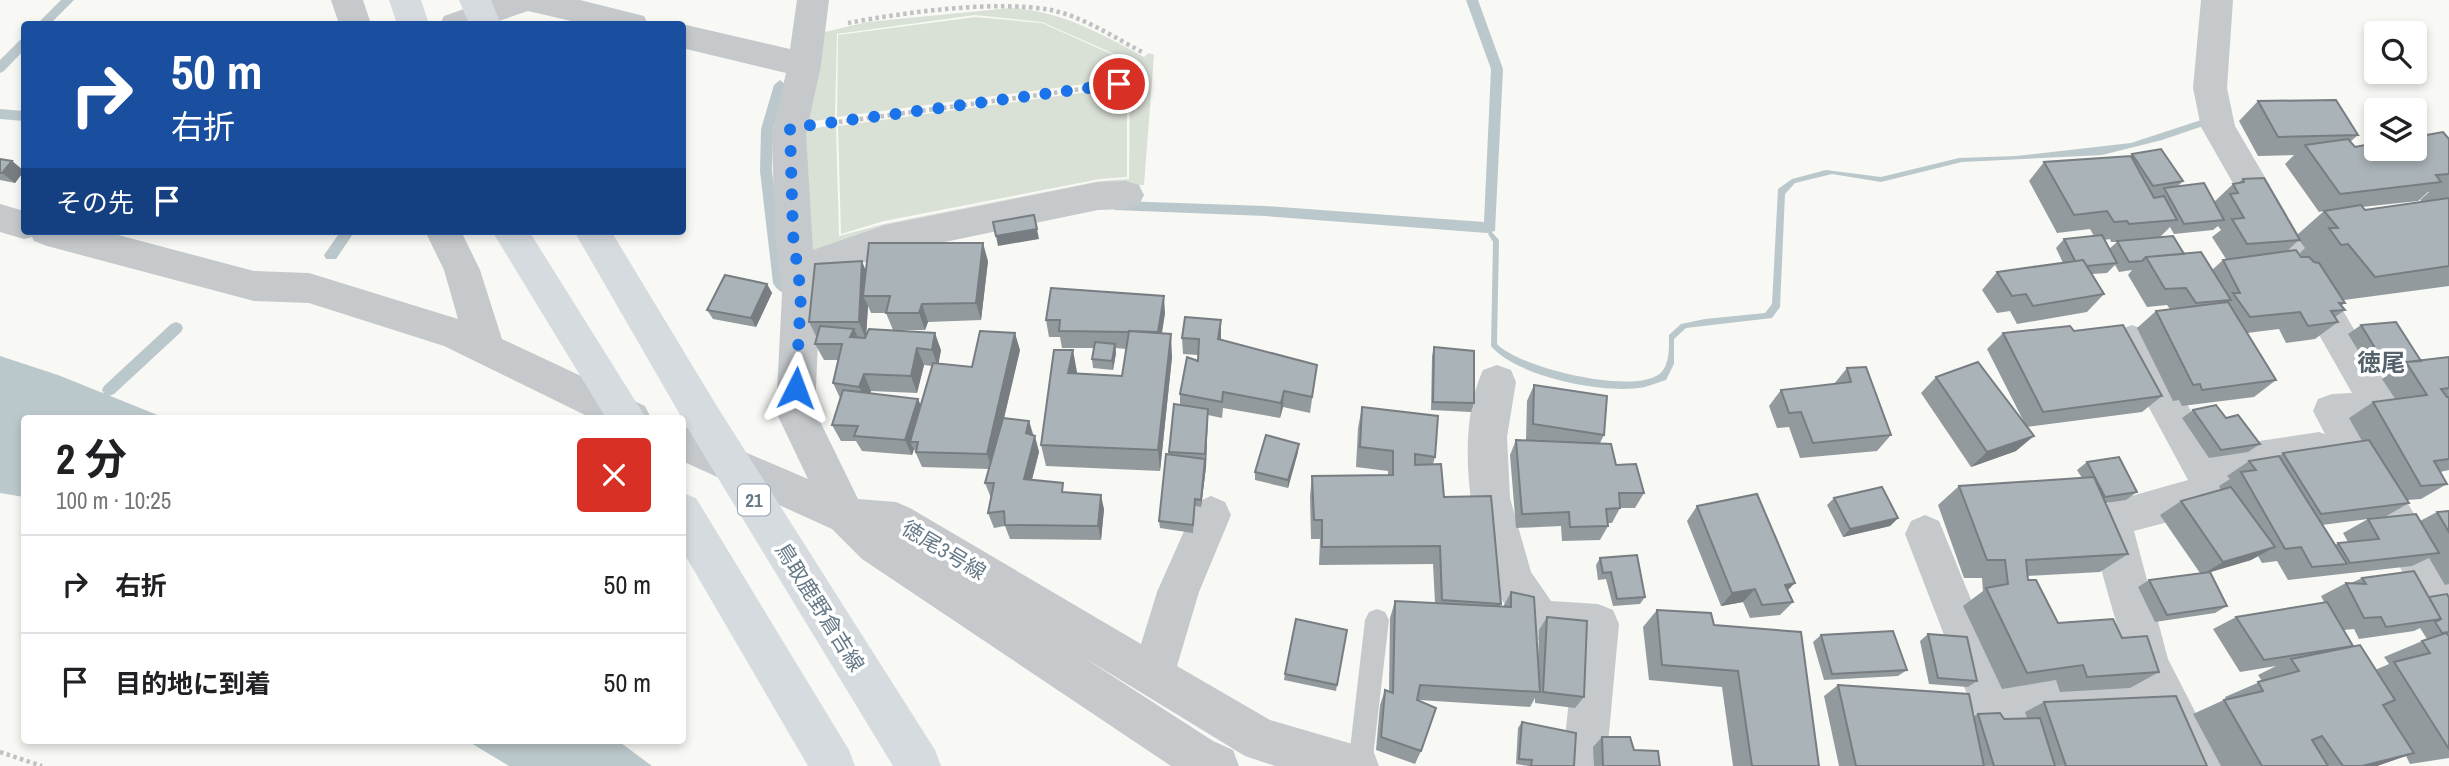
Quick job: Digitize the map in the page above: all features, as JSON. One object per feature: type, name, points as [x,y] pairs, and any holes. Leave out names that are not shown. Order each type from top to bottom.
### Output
[{"type":"main road","points":[[405,0],[412,21]]},
{"type":"main road","points":[[475,0],[484,21]]},
{"type":"main road","points":[[513,235],[627,415]]},
{"type":"main road","name":"鳥取鹿野倉吉線","points":[[594,235],[704,420],[919,766]]},
{"type":"main road","points":[[686,518],[833,766]]},
{"type":"street","points":[[347,0],[354,21]]},
{"type":"street","points":[[465,21],[527,0],[619,21]]},
{"type":"street","points":[[2217,0],[2210,88],[2218,127],[2381,408],[2332,411],[2449,613]]},
{"type":"street","points":[[686,36],[809,32],[790,128],[793,235],[801,294],[795,412],[846,516]]},
{"type":"street","points":[[798,271],[885,240],[1098,196],[1126,195]]},
{"type":"street","points":[[0,218],[21,224]]},
{"type":"street","points":[[62,235],[254,286],[309,288],[456,334],[623,415]]},
{"type":"street","points":[[445,235],[462,270],[486,350]]},
{"type":"street","points":[[2132,341],[2208,478],[2207,495],[2124,514],[2113,522],[2115,544],[2148,664],[2202,766]]},
{"type":"street","points":[[1497,382],[1487,438],[1490,498],[1512,580],[1540,621],[1598,624],[1584,766]]},
{"type":"street","points":[[686,444],[846,516],[877,546],[1197,757],[1217,766]]},
{"type":"street","points":[[2202,467],[2352,446]]},
{"type":"street","points":[[1153,675],[1178,592],[1211,515]]},
{"type":"street","name":"徳尾3号線","points":[[846,516],[896,521],[1261,740],[1358,766]]},
{"type":"street","points":[[1925,534],[1992,705],[2164,695]]},
{"type":"lane","points":[[1358,766],[1377,620]]},
{"type":"path","points":[[809,32],[866,19],[950,9],[1031,6],[1081,20],[1144,53]]},
{"type":"path","points":[[790,128],[1119,84]]},
{"type":"path","points":[[0,752],[42,766]]},
{"type":"shaded area","points":[[1011,8],[1064,19],[1144,57],[1149,53],[1154,55],[1144,185],[1130,185],[811,256],[804,130],[836,125],[839,236],[884,224],[1100,181],[1129,179],[1130,61],[1042,22],[975,15],[837,34],[835,118],[806,122],[825,32],[867,22]]},
{"type":"shaded area","points":[[975,17],[1042,23],[1127,61],[1127,177],[1100,179],[884,221],[841,234],[838,126],[1124,87],[1122,79],[837,117],[838,35]]},
{"type":"shaded area","points":[[2204,119],[2209,124],[2162,140],[2102,155],[1962,162],[1881,182],[1832,174],[1795,183],[1785,194],[1780,307],[1772,318],[1686,328],[1674,339],[1674,364],[1666,380],[1648,386],[1608,388],[1563,381],[1521,367],[1503,357],[1491,346],[1493,242],[1488,234],[1490,230],[1499,240],[1497,344],[1528,362],[1575,376],[1624,382],[1644,380],[1662,372],[1668,357],[1669,335],[1681,324],[1765,313],[1772,304],[1778,189],[1792,179],[1826,170],[1881,177],[1959,158],[2016,156],[2131,143]]},
{"type":"shaded area","points":[[0,356],[58,375],[158,415],[21,415],[21,496],[0,493]]},
{"type":"shaded area","points":[[473,744],[622,744],[652,766],[509,766]]},
{"type":"pier","points":[[755,748],[800,766],[759,766],[750,750]]},
{"type":"building","points":[[2336,100],[2358,135],[2278,137],[2258,101]]},
{"type":"building","points":[[2443,132],[2449,139],[2449,174],[2436,175],[2441,182],[2340,194],[2305,145],[2348,139],[2355,147],[2364,145],[2364,161],[2427,161],[2427,135]]},
{"type":"building","points":[[2161,149],[2183,181],[2153,186],[2132,154]]},
{"type":"building","points":[[2131,156],[2154,198],[2164,196],[2177,220],[2129,224],[2127,221],[2114,222],[2107,211],[2074,215],[2044,162]]},
{"type":"building","points":[[0,159],[12,161],[2,173],[0,173]]},
{"type":"building","points":[[2264,178],[2300,240],[2247,244],[2232,219],[2244,218],[2230,194],[2238,193],[2233,184],[2244,182],[2243,179]]},
{"type":"building","points":[[2204,183],[2224,220],[2184,224],[2164,188]]},
{"type":"building","points":[[2449,198],[2449,266],[2375,277],[2348,244],[2341,245],[2329,228],[2338,228],[2324,211],[2361,205],[2365,210]]},
{"type":"building","points":[[1034,215],[1037,229],[996,236],[993,222]]},
{"type":"building","points":[[2102,235],[2117,263],[2087,266],[2083,260],[2075,261],[2064,239]]},
{"type":"building","points":[[2173,236],[2184,254],[2146,257],[2142,261],[2129,262],[2117,241]]},
{"type":"building","points":[[869,243],[983,243],[976,303],[922,304],[919,313],[886,313],[890,296],[863,296]]},
{"type":"building","points":[[2296,250],[2301,257],[2309,257],[2319,263],[2345,303],[2339,303],[2345,310],[2331,311],[2338,322],[2308,326],[2300,312],[2250,317],[2233,293],[2240,293],[2223,260]]},
{"type":"building","points":[[2201,252],[2231,300],[2196,303],[2186,288],[2165,289],[2146,257]]},
{"type":"building","points":[[2083,260],[2104,294],[2033,306],[2026,294],[2012,296],[1997,272]]},
{"type":"building","points":[[862,261],[859,322],[809,322],[815,264]]},
{"type":"building","points":[[725,275],[767,284],[751,318],[707,310]]},
{"type":"building","points":[[1051,288],[1164,296],[1158,332],[1059,331],[1060,320],[1046,320]]},
{"type":"building","points":[[2228,302],[2276,380],[2202,390],[2200,384],[2193,385],[2156,311]]},
{"type":"building","points":[[1185,317],[1221,320],[1218,339],[1317,365],[1312,397],[1284,391],[1281,403],[1223,392],[1222,402],[1180,394],[1187,357],[1198,361],[1199,339],[1182,338]]},
{"type":"building","points":[[2396,322],[2421,361],[2386,366],[2361,325]]},
{"type":"building","points":[[2123,325],[2162,396],[2043,412],[2003,333],[2070,326],[2074,331]]},
{"type":"building","points":[[820,326],[854,329],[850,337],[865,338],[869,329],[935,333],[932,350],[917,348],[911,376],[864,374],[859,387],[833,383],[842,344],[815,344]]},
{"type":"building","points":[[980,331],[1015,333],[987,454],[916,452],[918,442],[910,442],[933,363],[972,367]]},
{"type":"building","points":[[1129,331],[1171,334],[1158,450],[1041,445],[1054,350],[1073,350],[1068,373],[1122,376]]},
{"type":"building","points":[[1095,342],[1115,344],[1112,361],[1092,359]]},
{"type":"building","points":[[1434,347],[1474,351],[1474,403],[1433,402]]},
{"type":"building","points":[[2449,357],[2449,388],[2441,389],[2449,397],[2449,459],[2434,461],[2447,484],[2421,486],[2373,402],[2427,395],[2406,362]]},
{"type":"building","points":[[1978,362],[2034,436],[1987,452],[1936,377]]},
{"type":"building","points":[[1866,367],[1891,435],[1813,443],[1801,412],[1789,413],[1781,390],[1851,382],[1847,368]]},
{"type":"building","points":[[1534,385],[1607,396],[1604,435],[1533,424]]},
{"type":"building","points":[[843,390],[918,399],[905,440],[854,436],[858,426],[832,425]]},
{"type":"building","points":[[1174,404],[1208,409],[1205,454],[1169,452]]},
{"type":"building","points":[[2216,405],[2226,418],[2238,415],[2260,444],[2221,450],[2193,410]]},
{"type":"building","points":[[1362,407],[1438,416],[1435,457],[1415,454],[1415,465],[1441,464],[1444,497],[1491,496],[1501,604],[1442,600],[1440,546],[1322,547],[1322,520],[1314,520],[1312,476],[1393,475],[1393,451],[1360,447]]},
{"type":"building","points":[[1003,418],[1029,421],[1026,433],[1035,436],[1024,479],[1063,483],[1062,492],[1101,495],[1098,526],[1005,525],[1004,511],[988,513],[994,483],[985,483]]},
{"type":"building","points":[[1266,435],[1299,444],[1288,480],[1255,472]]},
{"type":"building","points":[[1516,440],[1611,444],[1616,465],[1636,464],[1644,493],[1619,493],[1620,508],[1606,509],[1608,526],[1570,527],[1569,512],[1522,514]]},
{"type":"building","points":[[2369,440],[2409,503],[2321,514],[2283,453]]},
{"type":"building","points":[[1166,454],[1205,459],[1201,500],[1195,499],[1193,525],[1159,521]]},
{"type":"building","points":[[2279,456],[2347,564],[2312,567],[2301,547],[2285,549],[2241,472],[2256,470],[2249,461]]},
{"type":"building","points":[[2119,457],[2137,492],[2105,497],[2087,462]]},
{"type":"building","points":[[2094,477],[2128,554],[2026,560],[2028,580],[2036,580],[2058,623],[2113,619],[2122,638],[2147,636],[2159,672],[2087,677],[2083,665],[2027,673],[1986,588],[2008,584],[2005,560],[1987,560],[1959,486]]},
{"type":"building","points":[[1882,487],[1898,518],[1850,529],[1834,498]]},
{"type":"building","points":[[2231,487],[2275,547],[2223,562],[2181,501]]},
{"type":"building","points":[[1757,494],[1795,583],[1785,585],[1793,602],[1762,605],[1755,589],[1732,593],[1697,506]]},
{"type":"building","points":[[2449,511],[2449,532],[2437,512]]},
{"type":"building","points":[[2416,514],[2439,553],[2350,563],[2338,543],[2379,539],[2368,519]]},
{"type":"building","points":[[1637,555],[1645,597],[1617,599],[1611,572],[1603,573],[1600,558]]},
{"type":"building","points":[[2414,571],[2441,619],[2386,627],[2381,617],[2364,618],[2346,583],[2366,584],[2362,578]]},
{"type":"building","points":[[2210,572],[2227,606],[2167,615],[2149,580]]},
{"type":"building","points":[[1511,592],[1534,597],[1540,692],[1420,685],[1417,700],[1436,708],[1421,751],[1381,737],[1385,690],[1393,693],[1395,601],[1511,607]]},
{"type":"building","points":[[2447,594],[2449,632],[2442,633],[2435,622],[2441,619],[2429,597]]},
{"type":"building","points":[[2327,602],[2353,646],[2264,660],[2236,617]]},
{"type":"building","points":[[1657,610],[1711,613],[1714,625],[1801,632],[1819,766],[1752,766],[1738,671],[1662,665]]},
{"type":"building","points":[[1547,617],[1587,621],[1584,697],[1543,692]]},
{"type":"building","points":[[1296,619],[1347,630],[1337,685],[1285,674]]},
{"type":"building","points":[[1893,631],[1907,670],[1832,674],[1821,635]]},
{"type":"building","points":[[2446,633],[2449,636],[2449,749],[2394,662],[2430,653],[2422,641]]},
{"type":"building","points":[[1928,634],[1967,637],[1977,681],[1938,678]]},
{"type":"building","points":[[2360,645],[2395,700],[2383,705],[2414,753],[2362,766],[2343,766],[2322,736],[2312,740],[2328,766],[2262,766],[2224,700],[2263,691],[2258,682],[2299,671],[2291,659]]},
{"type":"building","points":[[1838,685],[1969,694],[1984,766],[1856,766]]},
{"type":"building","points":[[2176,696],[2207,766],[2066,766],[2044,702]]},
{"type":"building","points":[[2000,713],[2004,719],[2040,718],[2055,766],[1994,766],[1978,714]]},
{"type":"building","points":[[1522,722],[1576,733],[1574,766],[1531,766],[1532,760],[1519,759]]},
{"type":"building","points":[[1602,737],[1630,737],[1634,750],[1658,751],[1660,766],[1603,766]]},
{"type":"waterway","points":[[46,21],[68,0]]},
{"type":"waterway","points":[[1472,0],[1497,69],[1490,227]]},
{"type":"waterway","points":[[0,68],[21,46]]},
{"type":"waterway","points":[[780,85],[767,129],[766,171],[780,283],[786,288]]},
{"type":"waterway","points":[[0,114],[21,116]]},
{"type":"waterway","points":[[1120,206],[1265,211],[1487,228]]},
{"type":"waterway","points":[[331,255],[345,235]]},
{"type":"waterway","points":[[109,390],[176,328]]},
{"type":"district","name":"徳尾","points":[[2381,362]]},
{"type":"route","points":[[796,388],[801,294],[793,235],[790,128],[1119,84]]}]
